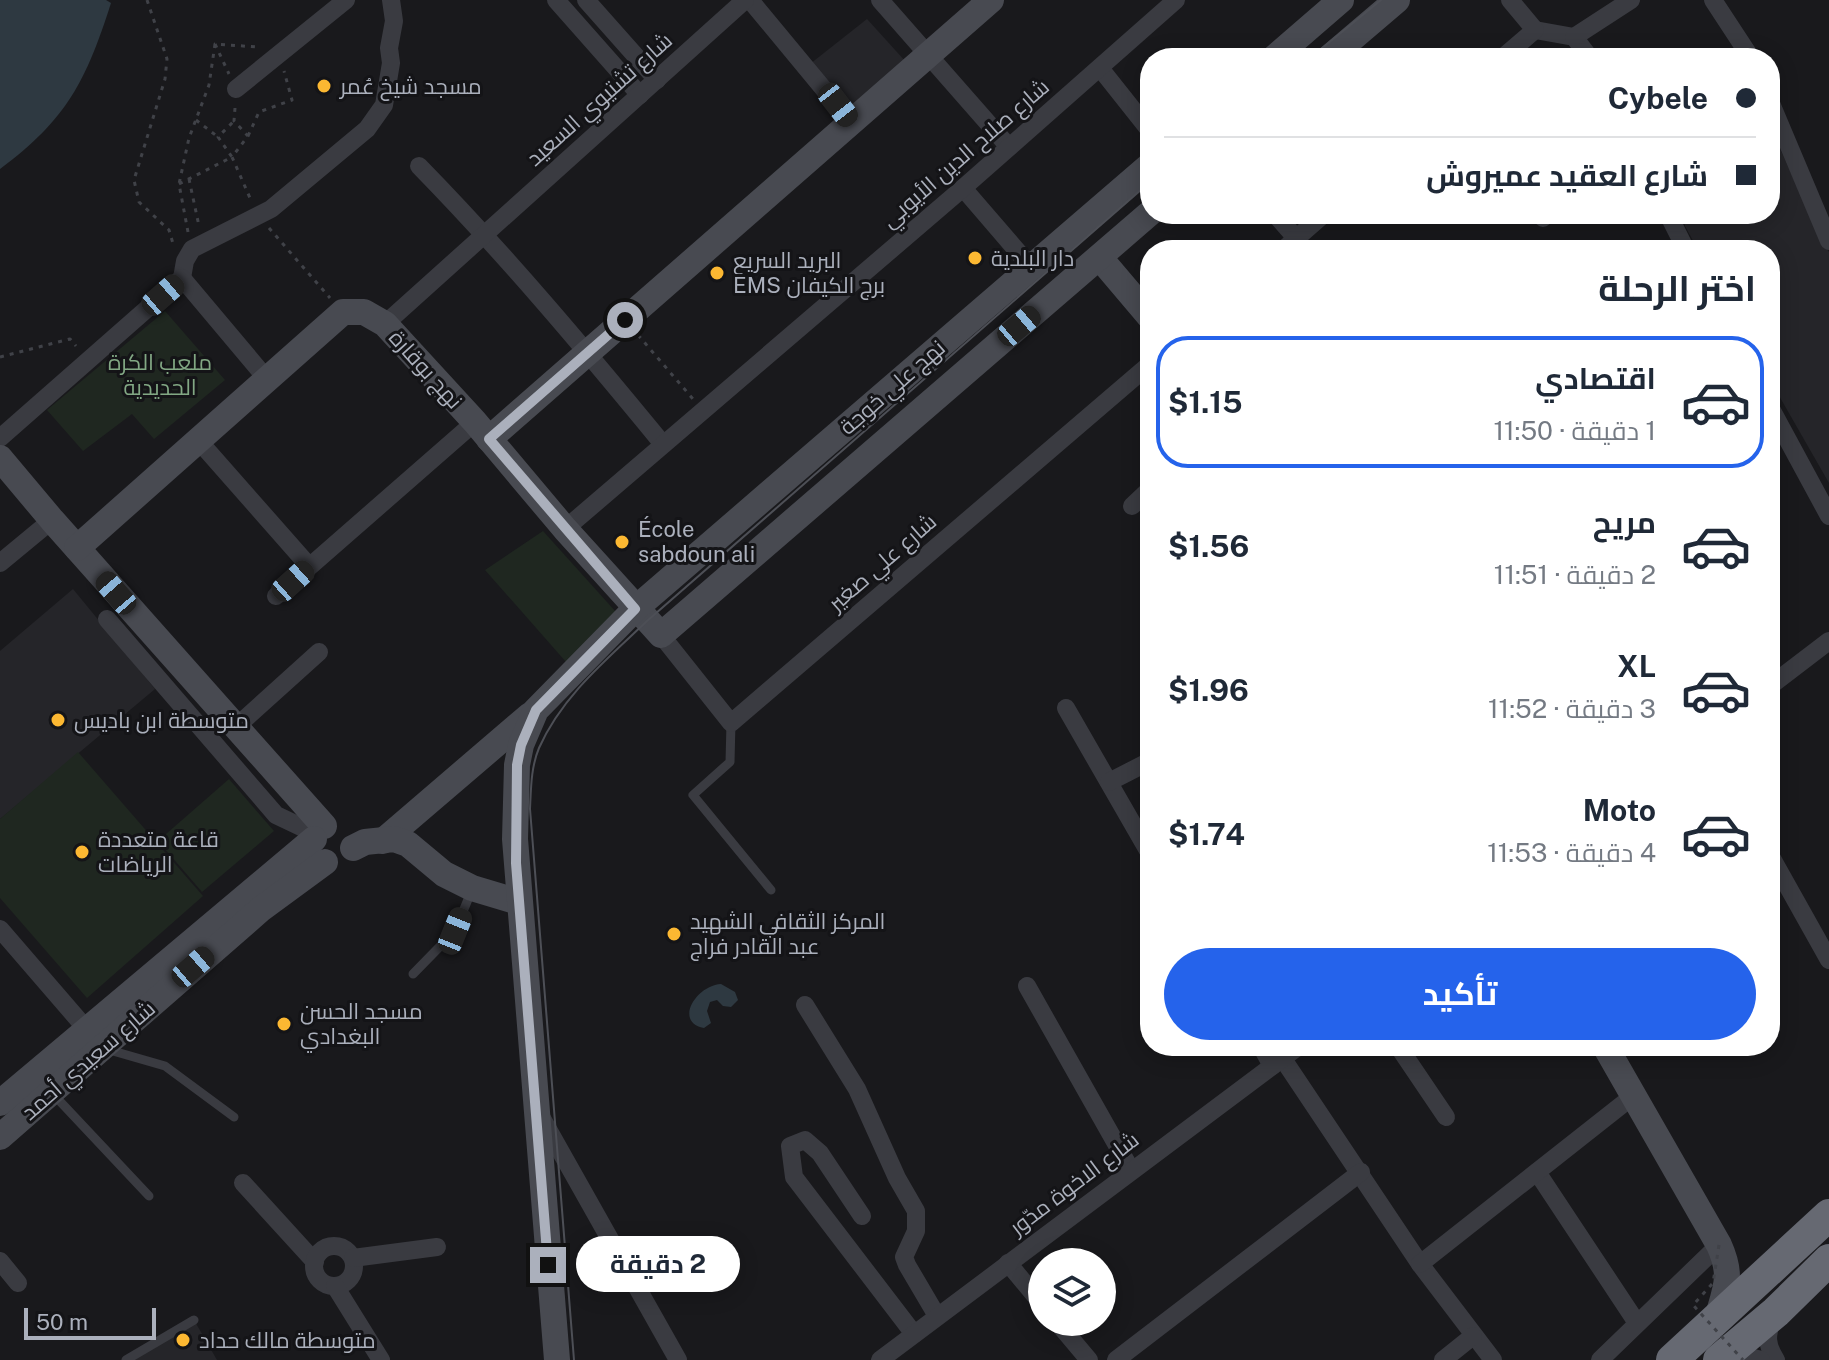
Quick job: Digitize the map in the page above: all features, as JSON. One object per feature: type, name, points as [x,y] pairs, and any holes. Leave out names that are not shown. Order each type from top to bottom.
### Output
[{"type":"highway","points":[[1672,1360],[1826,1218]]},
{"type":"highway","points":[[1719,1360],[1776,1312],[1829,1260]]},
{"type":"main road","points":[[482,430],[588,352],[991,0]]},
{"type":"main road","points":[[1286,48],[1341,0]]},
{"type":"main road","points":[[1341,48],[1397,0]]},
{"type":"main road","name":"نهج علي خوجة","points":[[364,842],[536,710],[635,609],[1140,174]]},
{"type":"main road","name":"نهج علي خوجة","points":[[661,635],[1140,222]]},
{"type":"main road","points":[[1100,258],[1140,305]]},
{"type":"main road","points":[[77,548],[343,312]]},
{"type":"main road","name":"نهج بوقارة","points":[[343,312],[364,312],[385,324],[661,635]]},
{"type":"main road","points":[[0,458],[236,727],[320,840],[341,825],[364,842],[394,839],[408,844],[444,874],[472,888],[519,902]]},
{"type":"main road","points":[[536,710],[521,745],[517,765],[515,839],[557,1360]]},
{"type":"main road","name":"شارع سعيدي أحمد","points":[[0,1103],[94,1038],[261,909],[320,840],[339,863],[364,842]]},
{"type":"main road","name":"شارع سعيدي أحمد","points":[[0,1137],[51,1093],[94,1038]]},
{"type":"main road","points":[[1611,1056],[1728,1266],[1717,1319]]},
{"type":"main road","points":[[1719,1245],[1740,1265],[1765,1262],[1826,1218]]},
{"type":"street","points":[[236,89],[346,0]]},
{"type":"street","points":[[0,438],[182,278],[185,261],[192,249],[271,209],[367,129],[384,105],[394,21],[391,0]]},
{"type":"street","points":[[556,0],[640,95]]},
{"type":"street","points":[[586,0],[657,80]]},
{"type":"street","points":[[747,0],[851,122]]},
{"type":"street","name":"شارع تشتيوي السعيد","points":[[385,324],[747,0]]},
{"type":"street","points":[[880,0],[1009,147]]},
{"type":"street","name":"شارع صلاح الدين الأيوبي","points":[[565,529],[963,188],[1176,0]]},
{"type":"street","points":[[1510,0],[1535,30],[1574,37],[1582,48]]},
{"type":"street","points":[[1574,37],[1631,0]]},
{"type":"street","points":[[1713,0],[1744,48]]},
{"type":"street","points":[[1514,48],[1535,30]]},
{"type":"street","points":[[1100,68],[1140,118]]},
{"type":"street","points":[[1780,125],[1829,241]]},
{"type":"street","points":[[419,166],[485,234],[662,443]]},
{"type":"street","points":[[963,188],[1031,267]]},
{"type":"street","points":[[1295,240],[1313,224]]},
{"type":"street","points":[[182,278],[266,378]]},
{"type":"street","name":"شارع علي صغير","points":[[731,723],[1140,373]]},
{"type":"street","points":[[1780,425],[1829,516]]},
{"type":"street","points":[[276,596],[309,566],[482,430]]},
{"type":"street","points":[[198,440],[309,566]]},
{"type":"street","points":[[1132,506],[1140,498]]},
{"type":"street","points":[[0,563],[52,520]]},
{"type":"street","points":[[107,619],[276,815],[320,840]]},
{"type":"street","points":[[661,635],[731,723]]},
{"type":"street","points":[[1780,678],[1829,641]]},
{"type":"street","points":[[236,727],[319,652]]},
{"type":"street","points":[[1066,708],[1140,836]]},
{"type":"street","points":[[1109,782],[1140,766]]},
{"type":"street","points":[[1780,873],[1829,960]]},
{"type":"street","points":[[0,929],[94,1038]]},
{"type":"street","points":[[0,960],[15,947]]},
{"type":"street","points":[[1027,986],[1131,1170]]},
{"type":"street","points":[[805,1005],[857,1089],[897,1178],[916,1211],[916,1231],[904,1257],[937,1316]]},
{"type":"street","points":[[1272,1056],[1361,1172],[1420,1264],[1493,1360]]},
{"type":"street","name":"شارع الاخوة مدّور","points":[[880,1360],[1286,1056]]},
{"type":"street","points":[[1405,1056],[1446,1117]]},
{"type":"street","points":[[1420,1264],[1633,1096]]},
{"type":"street","points":[[535,1107],[678,1360]]},
{"type":"street","points":[[862,1216],[820,1153],[805,1140],[790,1146],[794,1177],[914,1334]]},
{"type":"street","points":[[1116,1360],[1361,1172]]},
{"type":"street","points":[[1537,1172],[1637,1323]]},
{"type":"street","points":[[243,1183],[315,1262],[319,1279],[335,1286],[341,1285],[351,1277],[354,1265],[353,1258],[345,1249],[332,1246],[321,1252],[315,1262]]},
{"type":"street","points":[[1600,1360],[1719,1245]]},
{"type":"street","points":[[353,1258],[437,1247]]},
{"type":"street","points":[[0,1261],[18,1283]]},
{"type":"street","points":[[1008,1263],[1028,1287]]},
{"type":"street","points":[[335,1286],[381,1360]]},
{"type":"street","points":[[1776,1312],[1766,1337],[1776,1360]]},
{"type":"street","points":[[1069,1336],[1089,1360]]},
{"type":"street","points":[[1443,1360],[1473,1336]]},
{"type":"street","points":[[1732,1360],[1750,1357],[1761,1360]]},
{"type":"lane","points":[[731,723],[730,762],[693,795],[771,890]]},
{"type":"lane","points":[[413,974],[455,931],[472,888]]},
{"type":"lane","points":[[94,1038],[165,1066],[234,1117]]},
{"type":"lane","points":[[51,1093],[149,1196]]},
{"type":"lane","points":[[126,1360],[194,1320]]},
{"type":"path","points":[[147,0],[167,59],[165,79],[134,180],[139,202],[169,230],[182,278]]},
{"type":"path","points":[[179,184],[232,157],[248,136],[259,112],[292,100],[282,52],[215,44]]},
{"type":"path","points":[[215,44],[236,89],[234,121],[218,137]]},
{"type":"path","points":[[191,244],[179,184],[189,138],[209,85],[215,44]]},
{"type":"path","points":[[196,120],[218,137],[232,157],[258,216],[343,312]]},
{"type":"path","points":[[234,121],[248,136]]},
{"type":"path","points":[[189,179],[202,236]]},
{"type":"path","points":[[625,320],[702,409]]},
{"type":"path","points":[[0,357],[70,339],[82,351]]},
{"type":"path","points":[[1719,1245],[1713,1283],[1693,1305],[1743,1360]]},
{"type":"shaded area","points":[[0,0],[106,0],[111,3],[93,55],[71,96],[42,133],[0,169]]},
{"type":"shaded area","points":[[867,19],[906,62],[846,111],[810,64]]},
{"type":"shaded area","points":[[1780,149],[1829,252],[1829,483],[1780,397],[1780,240],[1693,240],[1685,226],[1780,224]]},
{"type":"shaded area","name":"متوسطة ابن باديس","points":[[73,589],[155,689],[0,819],[0,651]]},
{"type":"shaded area","points":[[721,984],[735,992],[738,1000],[731,1007],[723,1006],[717,1000],[710,1002],[707,1011],[711,1023],[704,1028],[695,1024],[690,1019],[692,1004],[704,990]]},
{"type":"shaded area","name":"متوسطة مالك حداد","points":[[194,1320],[217,1360],[126,1360]]},
{"type":"green space","name":"ملعب الكرة الحديدية","points":[[165,311],[225,380],[154,439],[132,414],[83,451],[47,410]]},
{"type":"green space","points":[[543,531],[616,612],[566,662],[485,570]]},
{"type":"green space","name":"قاعة متعددة الرياضات","points":[[78,752],[203,896],[87,998],[0,898],[0,819]]},
{"type":"green space","points":[[229,779],[274,831],[202,892],[158,841]]},
{"type":"tram line","points":[[1322,48],[1381,0]]},
{"type":"tram line","points":[[574,1360],[530,809],[533,770],[539,748],[573,695],[647,621],[1140,191]]},
{"type":"place","name":"مسجد شيخ عُمر","points":[[324,86]]},
{"type":"place","name":"دار البلدية","points":[[975,258]]},
{"type":"place","name":"البريد السريع EMS برج الكيفان","points":[[717,273]]},
{"type":"place","name":"École sabdoun ali","points":[[622,542]]},
{"type":"place","name":"متوسطة ابن باديس","points":[[58,720]]},
{"type":"place","name":"قاعة متعددة الرياضات","points":[[82,852]]},
{"type":"place","name":"المركز الثقافي الشهيد عبد القادر فراج","points":[[674,934]]},
{"type":"place","name":"مسجد الحسن البغدادي","points":[[284,1024]]},
{"type":"place","name":"متوسطة مالك حداد","points":[[183,1340]]},
{"type":"route","points":[[548,1265],[516,863],[517,765],[521,745],[536,710],[635,609],[489,439],[625,320]]}]
